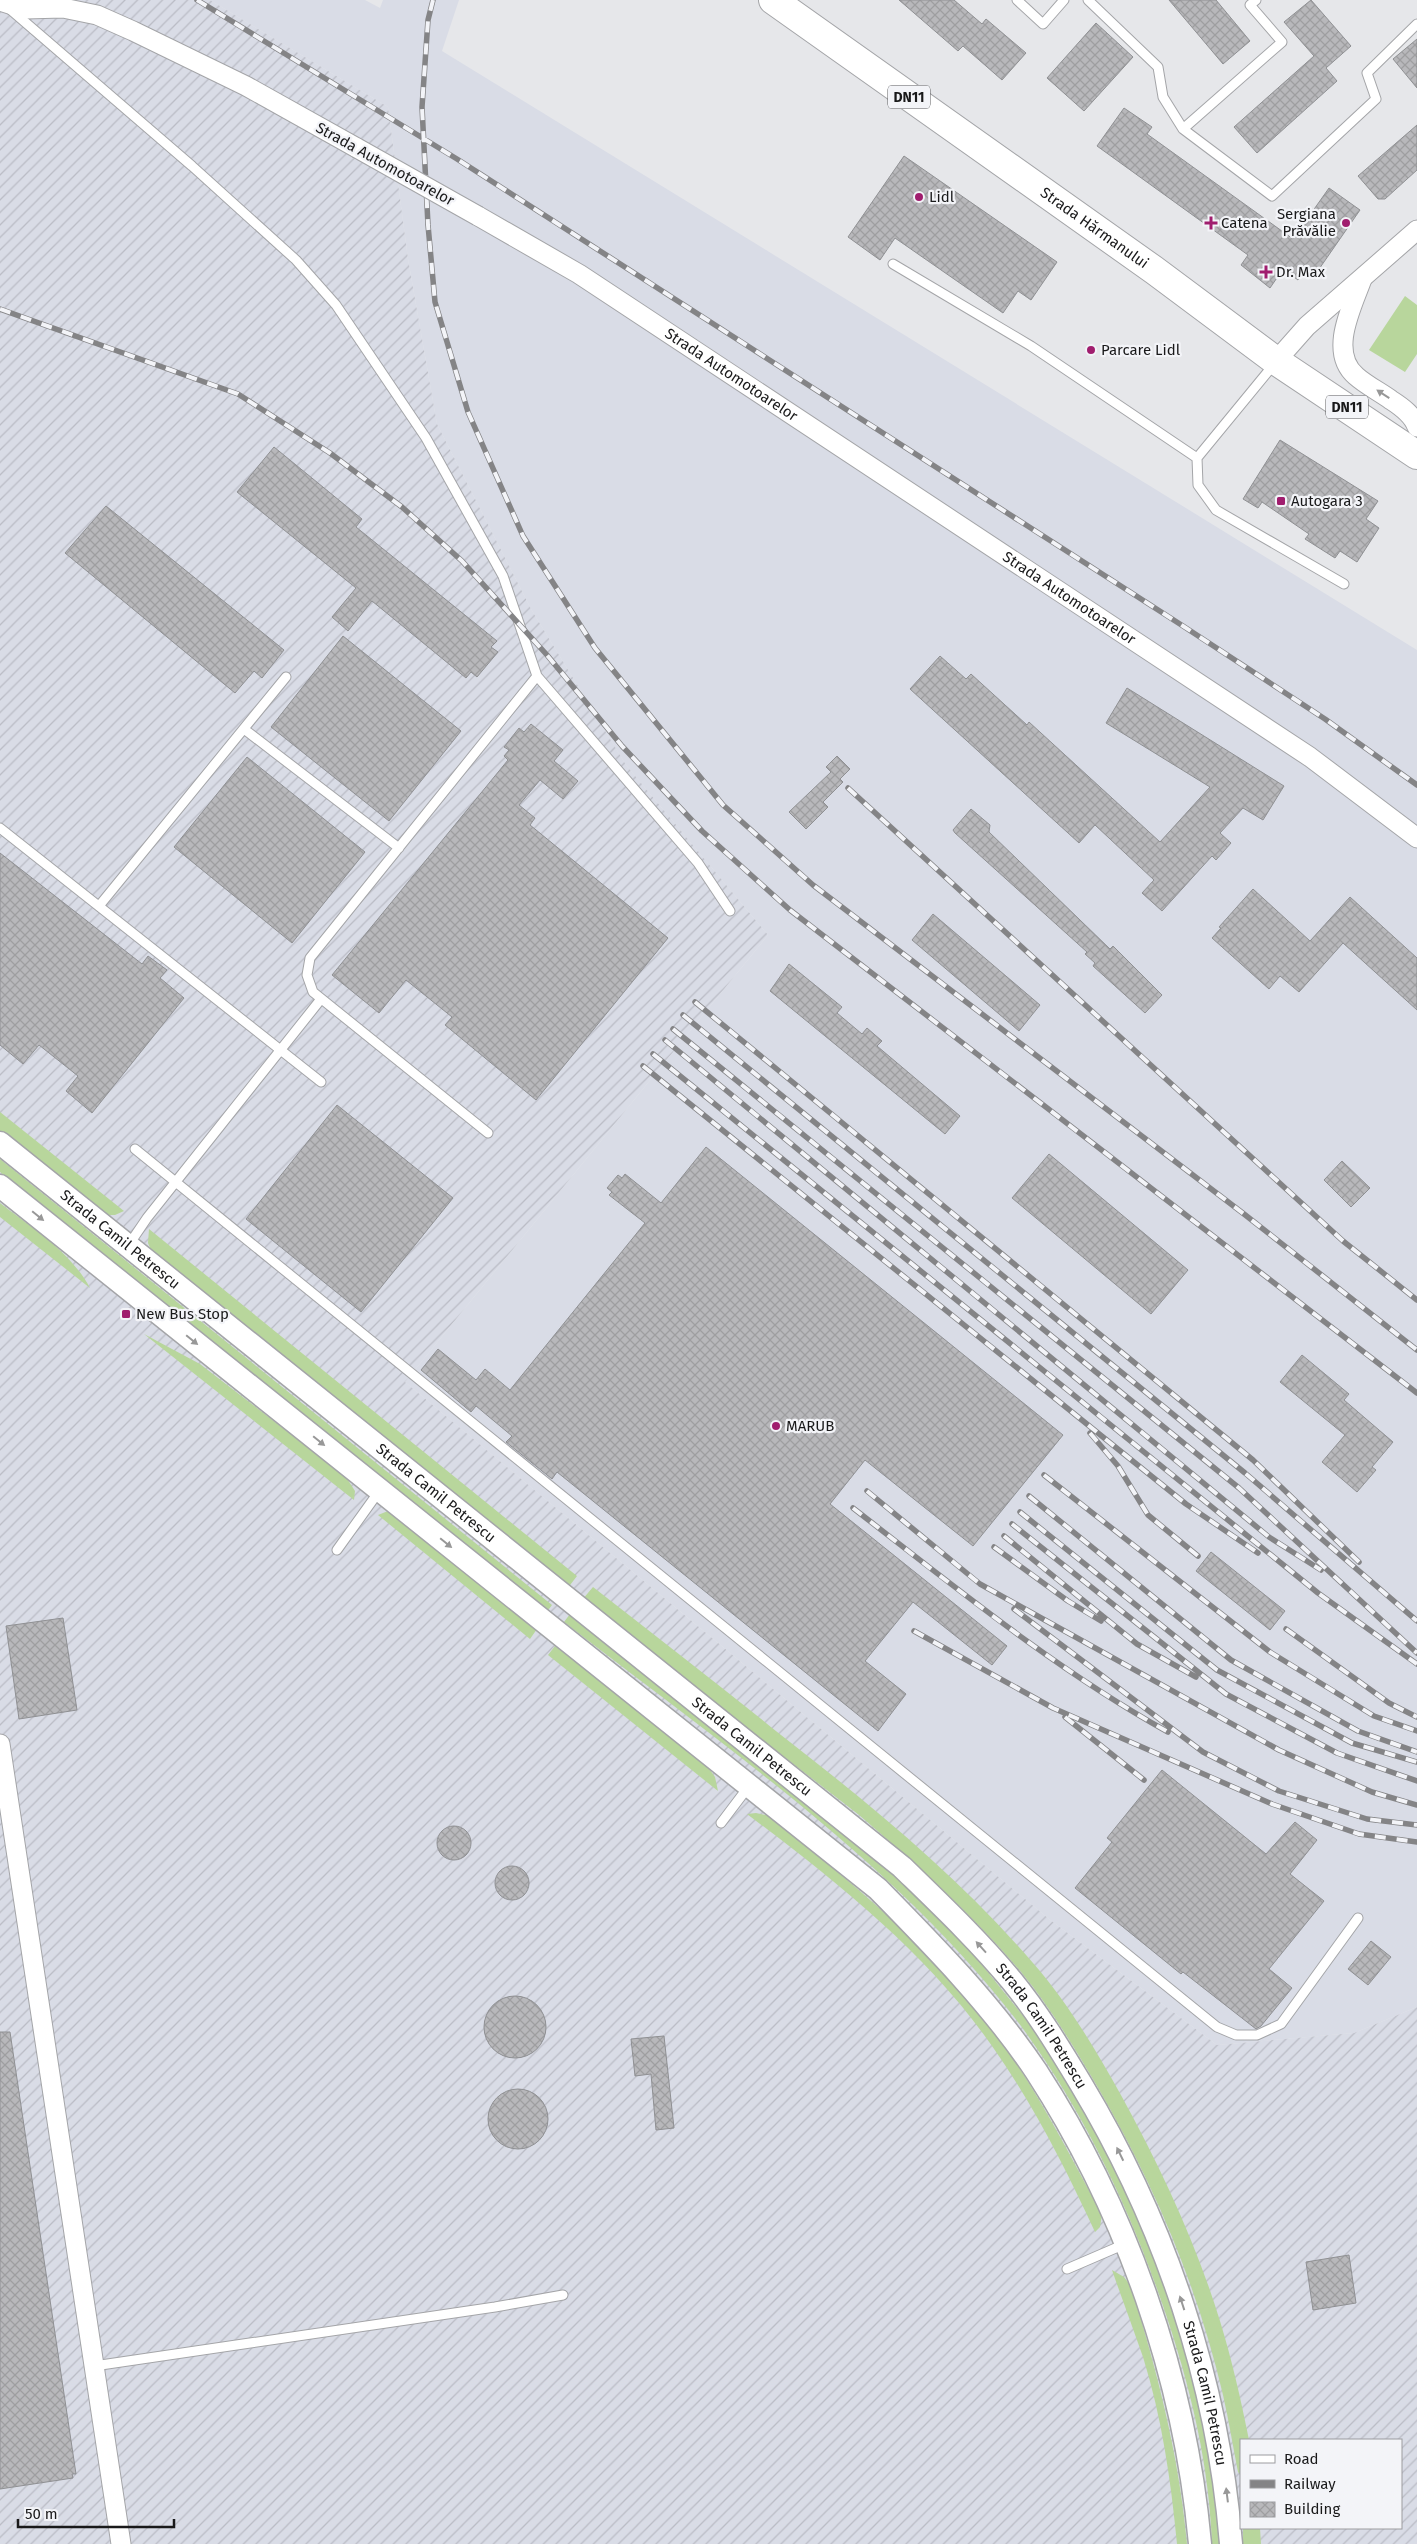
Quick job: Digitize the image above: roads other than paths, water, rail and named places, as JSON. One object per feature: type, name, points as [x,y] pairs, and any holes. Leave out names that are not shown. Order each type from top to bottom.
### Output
[{"type":"main road","name":"Strada Hărmanului","points":[[773,0],[1154,270],[1276,360],[1417,455]]},
{"type":"street","name":"Strada Automotoarelor","points":[[1,2],[25,9],[63,8],[97,15],[133,31],[246,86],[579,274],[1310,757],[1417,838]]},
{"type":"street","points":[[1276,360],[1307,326],[1417,230]]},
{"type":"street","points":[[1362,278],[1348,317],[1342,345],[1344,359],[1355,376],[1400,405],[1414,419],[1417,427]]},
{"type":"street","name":"Strada Camil Petrescu","points":[[0,1143],[902,1867],[961,1925],[1012,1982],[1060,2048],[1105,2124],[1141,2196],[1169,2262],[1195,2341],[1211,2408],[1227,2494],[1231,2544]]},
{"type":"street","name":"Strada Camil Petrescu","points":[[0,1186],[878,1889],[932,1943],[985,2004],[1035,2071],[1072,2132],[1109,2205],[1161,2345],[1180,2416],[1194,2484],[1200,2544]]},
{"type":"street","points":[[0,1744],[121,2544]]},
{"type":"lane","points":[[1017,0],[1043,24],[1064,0]]},
{"type":"lane","points":[[1088,0],[1158,67],[1163,97],[1183,129],[1272,196],[1376,99],[1367,73],[1417,24]]},
{"type":"lane","points":[[1,2],[192,166],[296,260],[336,305],[426,438],[503,576],[538,676],[698,863],[730,911]]},
{"type":"lane","points":[[1183,129],[1282,42],[1251,2]]},
{"type":"lane","points":[[894,264],[1031,346],[1197,458]]},
{"type":"lane","points":[[1276,360],[1197,458],[1198,484],[1216,510],[1344,584]]},
{"type":"lane","points":[[488,1133],[313,992],[308,975],[310,958],[538,676]]},
{"type":"lane","points":[[99,906],[286,677]]},
{"type":"lane","points":[[244,729],[399,848]]},
{"type":"lane","points":[[0,828],[321,1082]]},
{"type":"lane","points":[[128,1246],[176,1182],[322,998]]},
{"type":"lane","points":[[135,1149],[1218,2027],[1236,2035],[1257,2035],[1281,2024],[1358,1918]]},
{"type":"lane","points":[[337,1550],[380,1490]]},
{"type":"lane","points":[[721,1823],[749,1785]]},
{"type":"lane","points":[[1067,2269],[1125,2244]]},
{"type":"lane","points":[[94,2366],[485,2309],[563,2295]]},
{"type":"railway","points":[[197,0],[457,159],[1183,626],[1325,719],[1417,785]]},
{"type":"railway","points":[[433,0],[428,20],[422,107],[428,225],[435,302],[468,412],[523,536],[595,648],[723,805],[813,885],[1244,1214],[1417,1350]]},
{"type":"railway","points":[[0,309],[238,394],[330,453],[402,507],[462,561],[547,655],[622,746],[702,831],[790,910],[1417,1393]]},
{"type":"railway","points":[[848,788],[1343,1241],[1417,1300]]},
{"type":"railway","points":[[695,1002],[1253,1460],[1359,1562]]},
{"type":"railway","points":[[683,1015],[1245,1473],[1417,1621]]},
{"type":"railway","points":[[673,1029],[1239,1488],[1417,1653]]},
{"type":"railway","points":[[665,1040],[1269,1537],[1321,1570]]},
{"type":"railway","points":[[653,1054],[1318,1593],[1417,1664]]},
{"type":"railway","points":[[643,1066],[1186,1504],[1258,1553]]},
{"type":"railway","points":[[1090,1433],[1118,1466],[1148,1515],[1198,1556]]},
{"type":"railway","points":[[1044,1475],[1270,1652],[1374,1716],[1417,1731]]},
{"type":"railway","points":[[867,1491],[980,1584],[1279,1750],[1372,1792],[1417,1805]]},
{"type":"railway","points":[[1029,1496],[1231,1660],[1358,1731],[1417,1752]]},
{"type":"railway","points":[[853,1508],[1006,1626],[1085,1682],[1168,1732]]},
{"type":"railway","points":[[1020,1512],[1217,1670],[1352,1743],[1417,1762]]},
{"type":"railway","points":[[1012,1524],[1226,1694],[1337,1753],[1417,1781]]},
{"type":"railway","points":[[1004,1536],[1137,1644],[1196,1677]]},
{"type":"railway","points":[[994,1547],[1068,1601],[1101,1621]]},
{"type":"railway","points":[[1014,1609],[1203,1752],[1279,1791],[1367,1819],[1417,1825]]},
{"type":"railway","points":[[1286,1629],[1389,1703],[1417,1717]]},
{"type":"railway","points":[[914,1631],[1053,1708],[1272,1804],[1359,1834],[1417,1842]]},
{"type":"railway","points":[[1065,1717],[1144,1780]]},
{"type":"place","name":"Lidl","points":[[919,197]]},
{"type":"place","name":"Catena","points":[[1211,223]]},
{"type":"place","name":"Sergiana Prăvălie","points":[[1346,223]]},
{"type":"place","name":"Dr. Max","points":[[1266,272]]},
{"type":"place","name":"Parcare Lidl","points":[[1091,350]]},
{"type":"place","name":"Autogara 3","points":[[1281,501]]},
{"type":"place","name":"New Bus Stop","points":[[126,1314]]},
{"type":"place","name":"MARUB","points":[[776,1426]]}]
